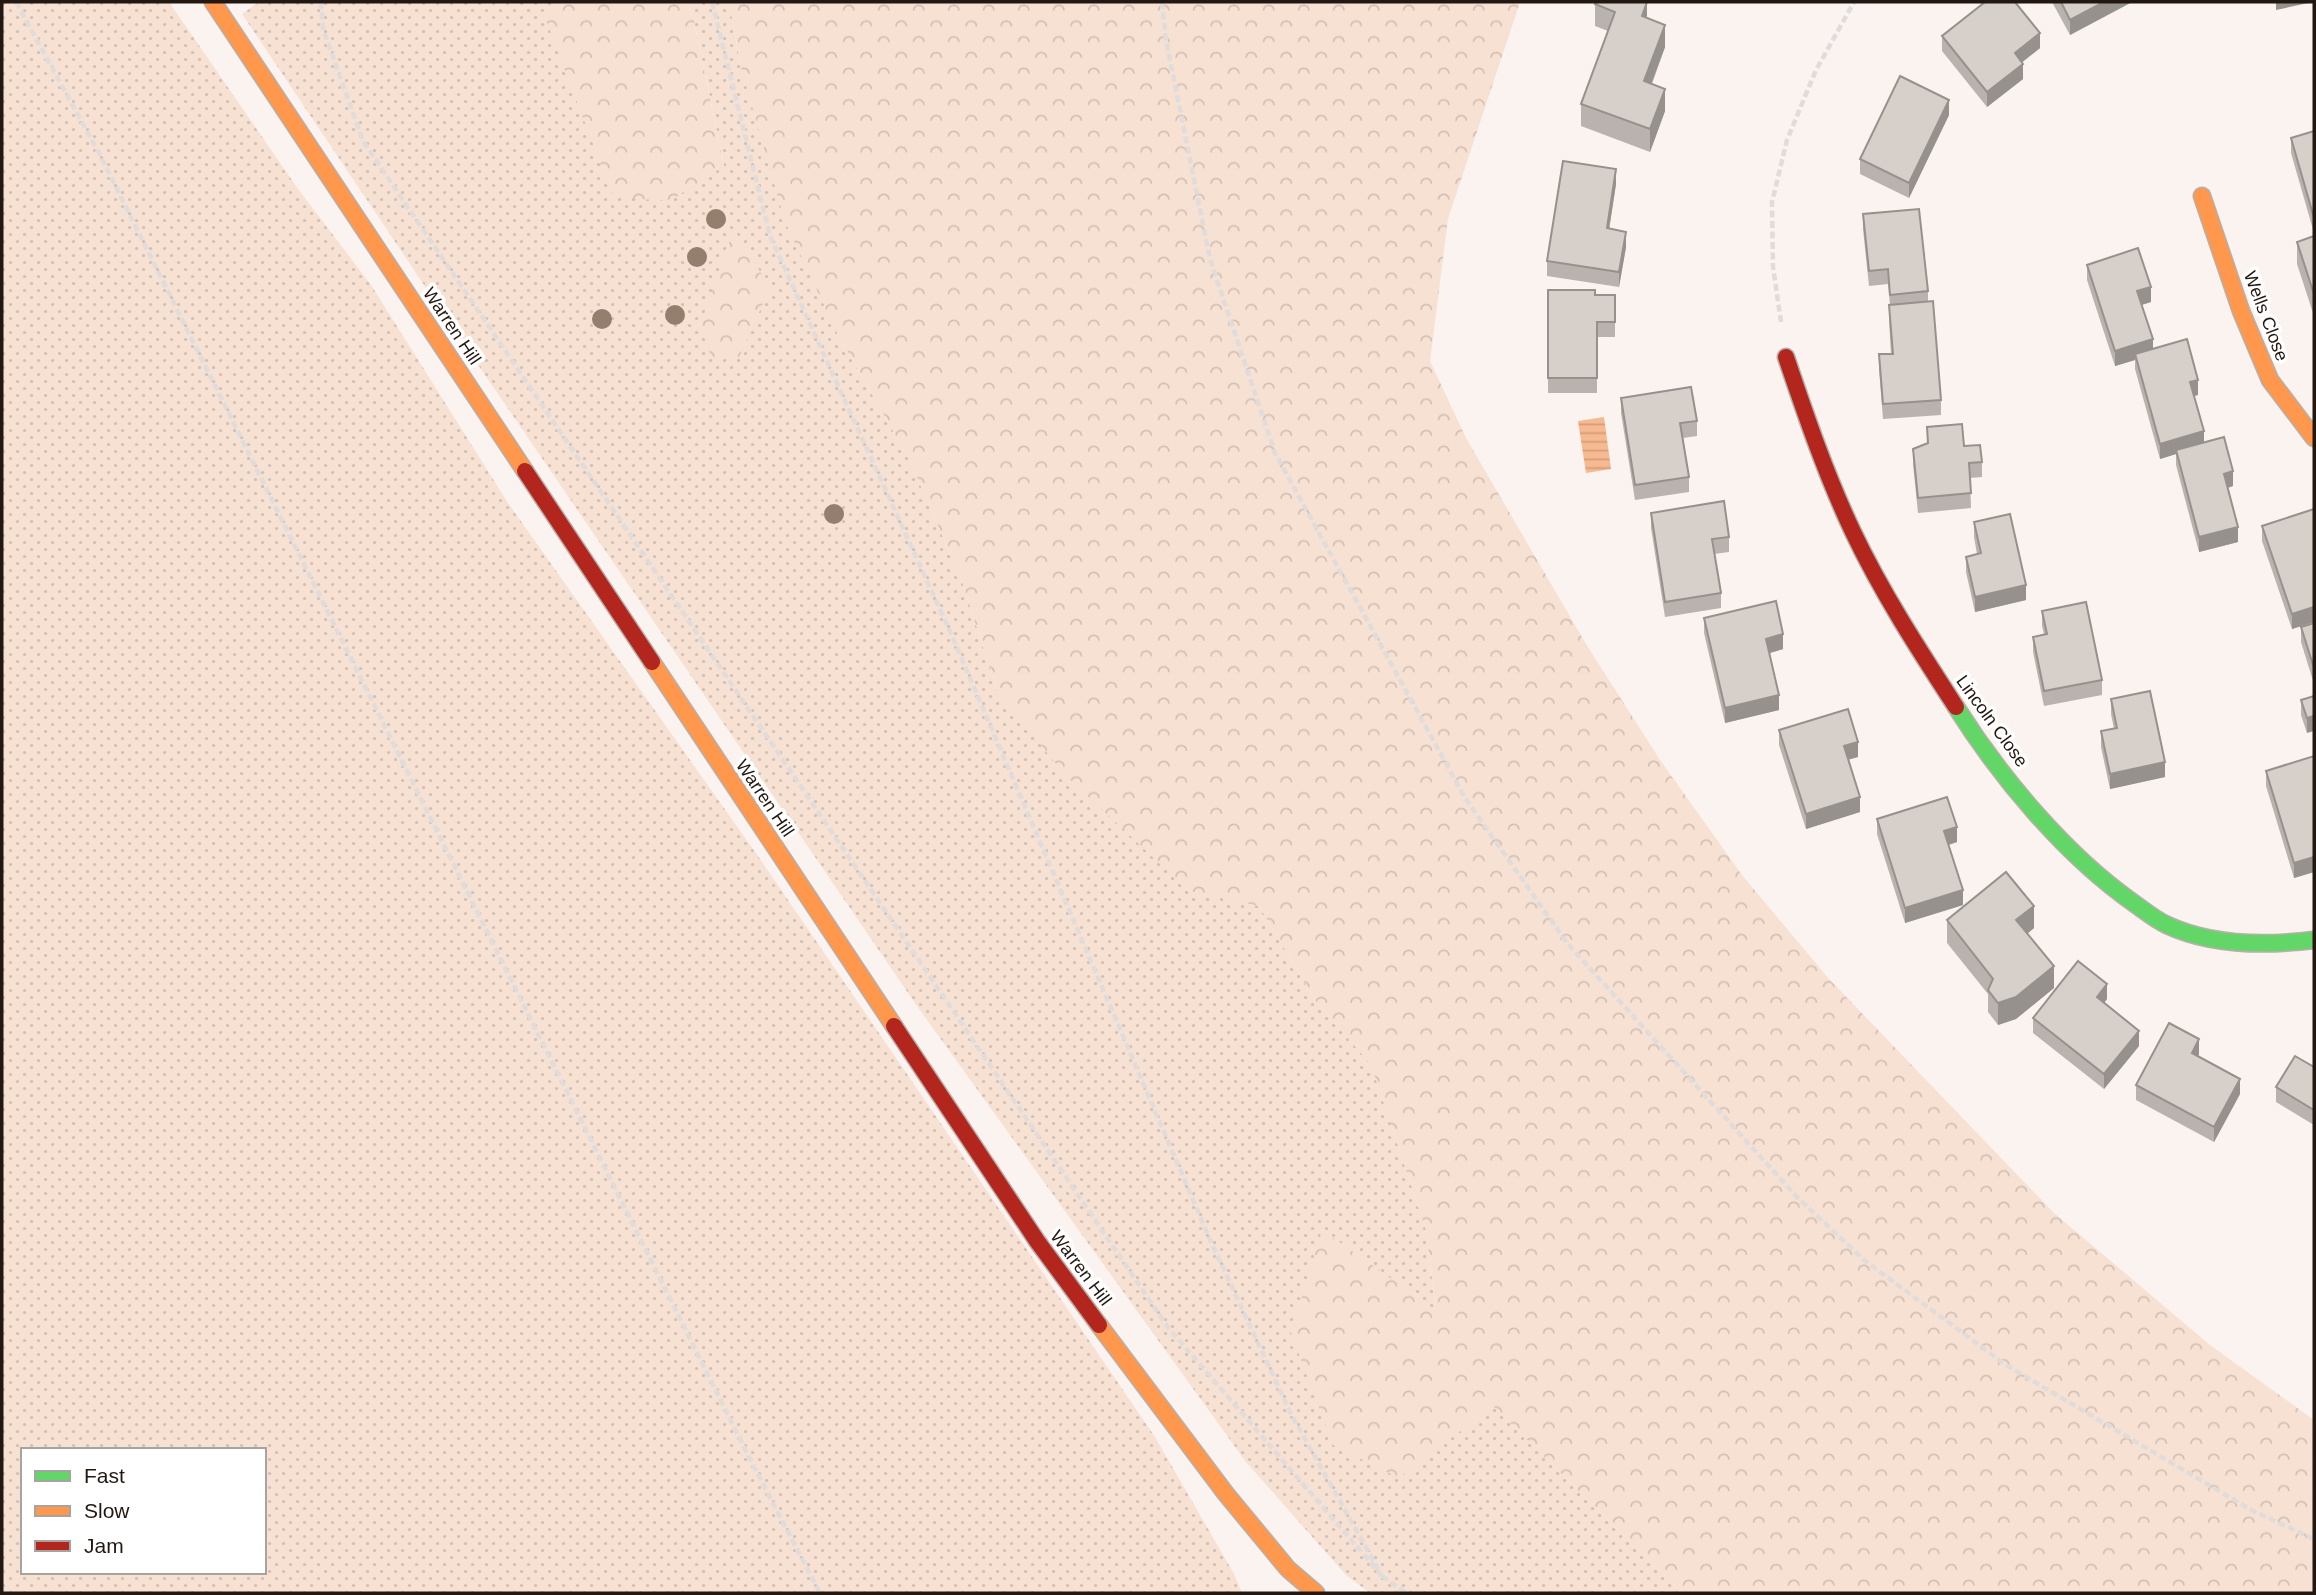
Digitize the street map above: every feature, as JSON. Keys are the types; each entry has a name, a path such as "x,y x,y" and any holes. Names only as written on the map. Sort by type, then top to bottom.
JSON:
{"main road":[{"name":"Warren Hill","path":"213,2 1037,1241 1226,1494 1289,1569 1316,1593"},
{"name":"Wells Close","path":"2202,196 2241,311 2270,380 2314,438"},
{"name":"Lincoln Close","path":"1786,357 1810,429 1853,532 1900,620 1974,735 2053,833 2115,890 2166,925 2221,942 2282,944 2314,940"}],"path":[{"path":"16,2 100,155 747,1452 820,1593"},
{"path":"321,2 323,29 363,141 370,152 1167,1326 1383,1577 1406,1593"},
{"path":"712,2 770,236 951,636 1211,1242 1291,1414 1383,1577"},
{"path":"1162,2 1166,40 1210,259 1275,453 1465,798 1567,943 1797,1197 1864,1260 2006,1365 2253,1511 2314,1539"},
{"path":"1786,357 1773,267 1772,202 1787,140 1816,70 1854,2"}],"green space":[{"path":"2,2 169,2 298,189 371,285 508,503 760,859 1155,1437 1234,1574 1242,1593 2,1593"},
{"path":"259,2 560,2 543,12 724,165 690,2 729,2 741,68 838,335 909,459 962,581 997,691 1189,891 1259,906 1315,1000 1371,1064 1426,1230 1436,1311 1322,1230 1399,1477 1493,1406 1682,1593 1370,1593 1346,1575 1246,1462 917,1006 459,337 242,14"},
{"path":"560,2 690,2 724,166 670,201 613,197 543,12"},
{"path":"729,2 1520,2 1448,219 1430,361 1466,438 1586,644 1660,760 1742,875 1829,979 2054,1213 2210,1345 2314,1420 2314,1593 1682,1593 1493,1406 1399,1478 1333,1445 1291,1333 1322,1230 1436,1310 1426,1230 1371,1065 1315,1000 1259,906 1189,891 1065,775 997,691 962,581 909,459 838,335 785,222 741,68"},
{"path":"734,229 770,288 739,357 711,357 700,325"}],"shaded area":[{"path":"1604,417 1611,469 1586,473 1578,421"}],"building":[{"path":"1647,2 1642,16 1665,25 1644,81 1665,89 1650,129 1581,104 1615,12 1595,4"},
{"path":"1985,2 2015,2 2040,33 2015,53 2023,64 1987,92 1942,36"},
{"path":"2061,2 2104,2 2070,20"},
{"path":"1900,76 1949,100 1909,183 1860,159"},
{"path":"2314,131 2314,218 2291,138"},
{"path":"1563,161 1616,169 1607,228 1626,232 1619,272 1547,261"},
{"path":"1919,209 1928,291 1890,295 1888,269 1869,271 1863,214"},
{"path":"2314,236 2314,294 2297,242"},
{"path":"2138,248 2151,287 2137,291 2153,339 2115,351 2087,265"},
{"path":"1548,290 1595,290 1595,295 1615,295 1615,322 1597,322 1597,378 1548,378"},
{"path":"1933,301 1941,400 1883,404 1879,354 1893,354 1889,305"},
{"path":"2187,339 2198,380 2190,382 2204,431 2160,444 2135,354"},
{"path":"1691,387 1697,421 1680,423 1689,477 1635,485 1621,398"},
{"path":"1962,424 1964,446 1980,445 1982,462 1969,463 1971,493 1918,498 1913,449 1928,443 1927,427"},
{"path":"2224,437 2233,471 2224,474 2238,527 2199,537 2176,450"},
{"path":"1724,501 1729,537 1712,539 1721,593 1665,602 1651,513"},
{"path":"2314,509 2314,607 2292,614 2262,526"},
{"path":"2010,514 2026,585 1975,597 1966,557 1981,553 1974,522"},
{"path":"1776,601 1783,634 1766,639 1779,695 1725,708 1704,618"},
{"path":"2086,602 2102,680 2044,691 2033,637 2047,634 2042,611"},
{"path":"2314,623 2314,668 2301,627"},
{"path":"2150,691 2165,762 2110,774 2101,731 2117,728 2111,699"},
{"path":"2314,696 2314,716 2307,718 2301,700"},
{"path":"1848,709 1858,742 1844,746 1860,797 1806,814 1779,730"},
{"path":"2314,756 2314,857 2294,863 2266,771"},
{"path":"1947,797 1957,827 1944,831 1963,890 1905,908 1877,819"},
{"path":"2006,872 2034,906 2016,920 2054,966 2016,997 1998,1003 1988,990 1993,979 1947,920"},
{"path":"2078,961 2107,984 2097,997 2139,1031 2104,1074 2033,1018"},
{"path":"2169,1023 2199,1039 2192,1053 2240,1079 2214,1127 2136,1085"},
{"path":"2295,1056 2314,1067 2314,1110 2276,1087"}],"traffic: fast":[{"path":"1956,707 1993,761 2036,814 2109,885 2155,918 2184,932 2220,941 2277,943 2314,940"}],"traffic: slow":[{"path":"213,2 525,471"},
{"path":"2202,196 2241,311 2270,380 2314,438"},
{"path":"652,662 894,1026"},
{"path":"1099,1325 1226,1494 1288,1569 1316,1593"}],"traffic: jam":[{"path":"1786,357 1825,467 1864,555 1956,707"},
{"path":"525,471 652,662"},
{"path":"894,1026 1037,1241 1099,1325"}]}
